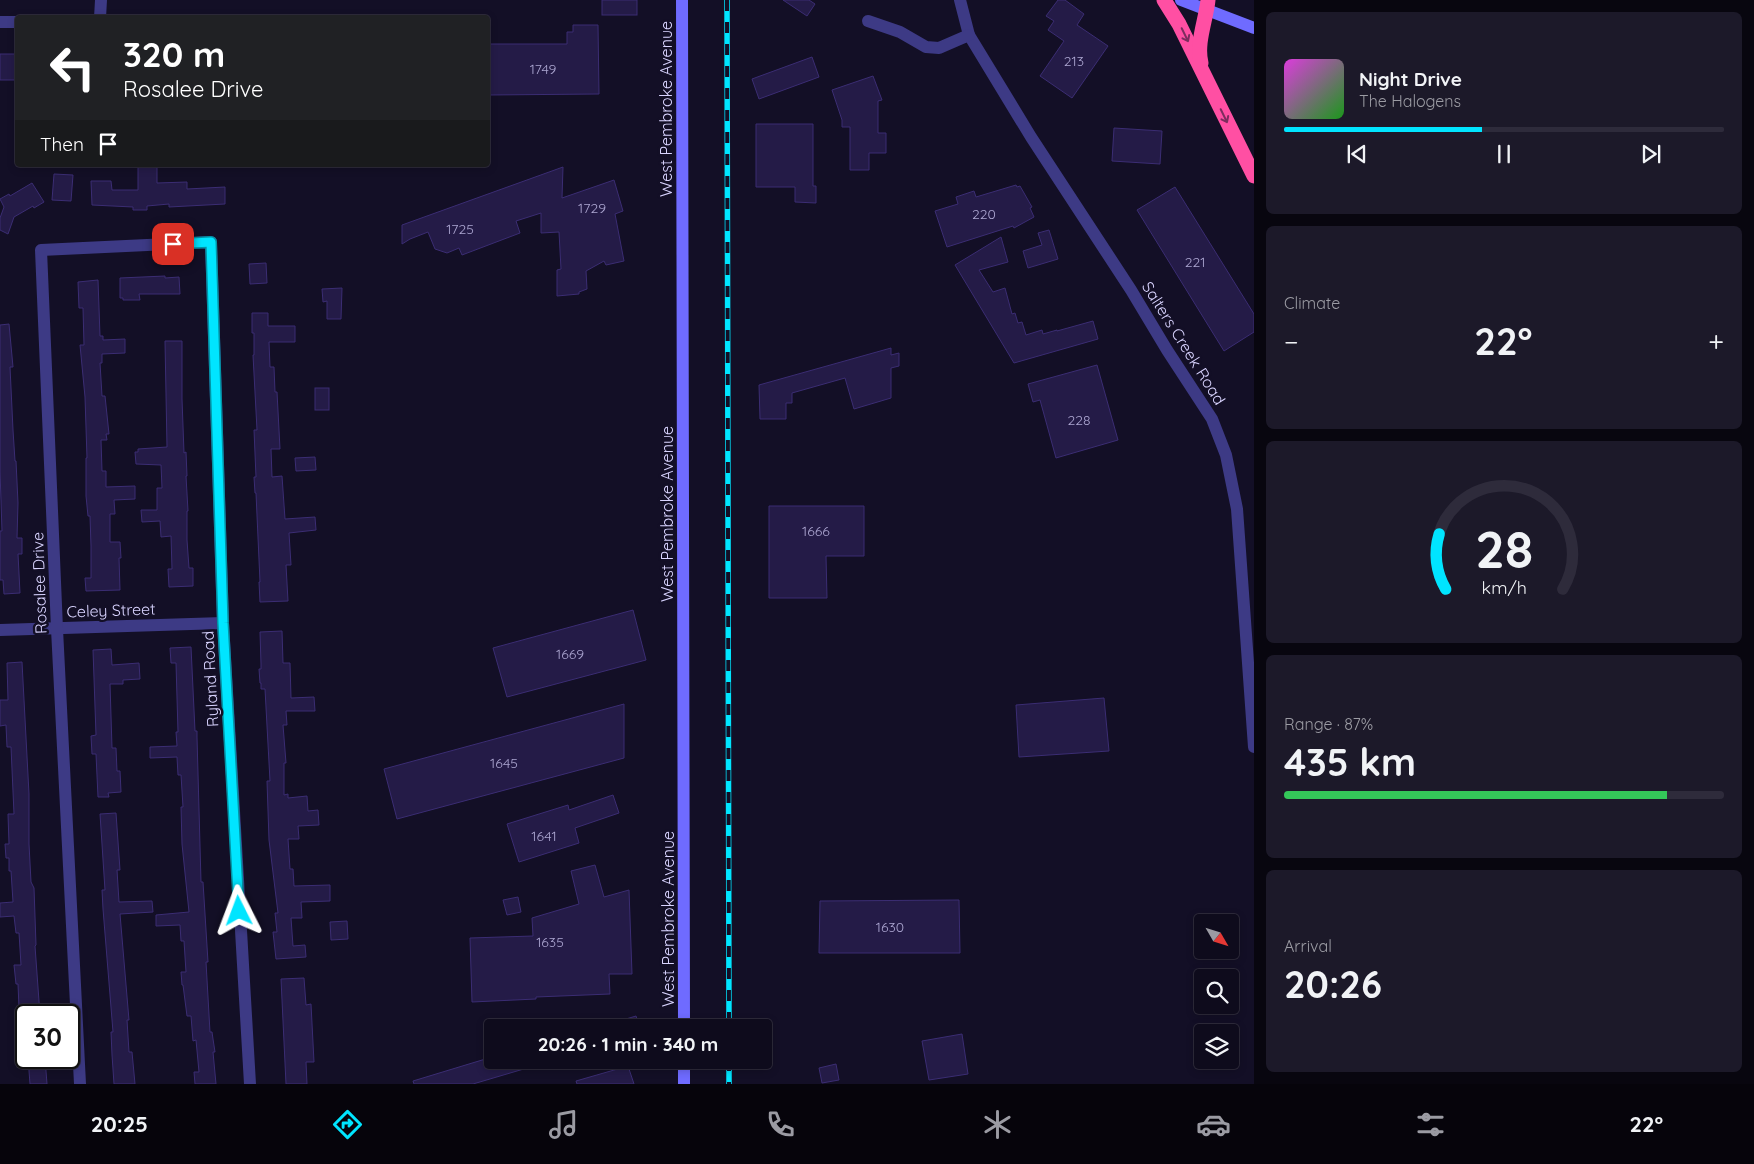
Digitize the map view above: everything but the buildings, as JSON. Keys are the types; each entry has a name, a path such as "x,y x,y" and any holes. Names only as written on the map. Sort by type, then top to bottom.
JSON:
{"highway":[{"path":"1164,0 1179,24 1254,176"},
{"path":"1203,72 1199,57 1208,5"}],"main road":[{"name":"West Pembroke Avenue","path":"682,0 684,1019"},
{"path":"1181,0 1208,5 1254,28"},
{"path":"684,1069 684,1084"}],"street":[{"path":"100,15 101,0"},
{"name":"Salters Creek Road","path":"960,0 969,35 1031,137 1131,290 1212,419 1226,455 1237,509 1254,747"},
{"path":"868,21 900,32 926,47 939,48 969,35"},
{"path":"0,22 15,22"},
{"name":"Ryland Road","path":"211,242 223,623 250,1084"},
{"name":"Rosalee Drive","path":"80,1084 57,629 41,250 211,242"},
{"name":"Celey Street","path":"0,630 223,623"}],"railway":[{"path":"727,0 729,1019"},
{"path":"729,1069 729,1084"}],"route":[{"path":"173,244 211,242 223,623 239,911"}]}
